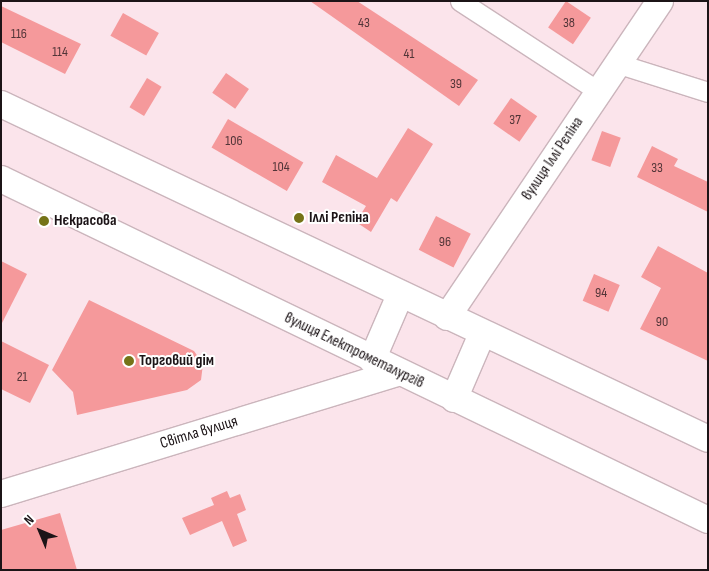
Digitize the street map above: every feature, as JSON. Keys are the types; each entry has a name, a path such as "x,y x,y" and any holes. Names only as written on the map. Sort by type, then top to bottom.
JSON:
{"main road":[{"name":"вулиця Іллі Рєпіна","path":"447,317 616,63 660,1"},
{"path":"1,104 482,334 708,439"},
{"name":"вулиця Електрометалургів","path":"1,179 397,373 708,520"},
{"path":"372,360 400,295"},
{"path":"454,399 482,334"},
{"name":"Світла вулиця","path":"1,494 397,373"}],"street":[{"path":"460,1 598,91"},
{"path":"616,63 708,92"}],"building":[{"path":"310,1 357,1 478,80 459,106"},
{"path":"566,1 591,18 573,44 548,28"},
{"path":"1,6 81,44 65,74 1,42"},
{"path":"123,13 159,33 146,56 110,36"},
{"path":"226,73 249,89 235,109 212,93"},
{"path":"147,78 162,87 144,116 129,107"},
{"path":"511,98 537,116 519,142 493,123"},
{"path":"228,119 303,162 287,191 212,148"},
{"path":"408,128 433,144 397,202 391,198 371,232 356,222 366,206 322,182 336,155 377,178"},
{"path":"602,131 621,138 610,167 591,160"},
{"path":"652,146 678,159 674,166 708,182 708,212 637,177"},
{"path":"436,216 471,234 453,268 419,250"},
{"path":"658,246 708,273 708,361 640,329 661,288 641,277"},
{"path":"1,261 27,274 1,325"},
{"path":"594,274 620,285 608,312 583,301"},
{"name":"Торговий дім","path":"89,300 194,351 203,364 201,380 187,390 77,415 73,392 52,370"},
{"path":"1,341 49,365 30,403 1,389"},
{"path":"227,491 230,498 240,494 246,510 237,514 247,541 233,547 222,521 190,535 182,518 214,505 211,498"},
{"path":"60,513 77,570 1,570 1,530"}],"place":[{"name":"Іллі Рєпіна","path":"299,218"},
{"name":"Нєкрасова","path":"44,221"},
{"name":"Торговий дім","path":"129,361"}]}
